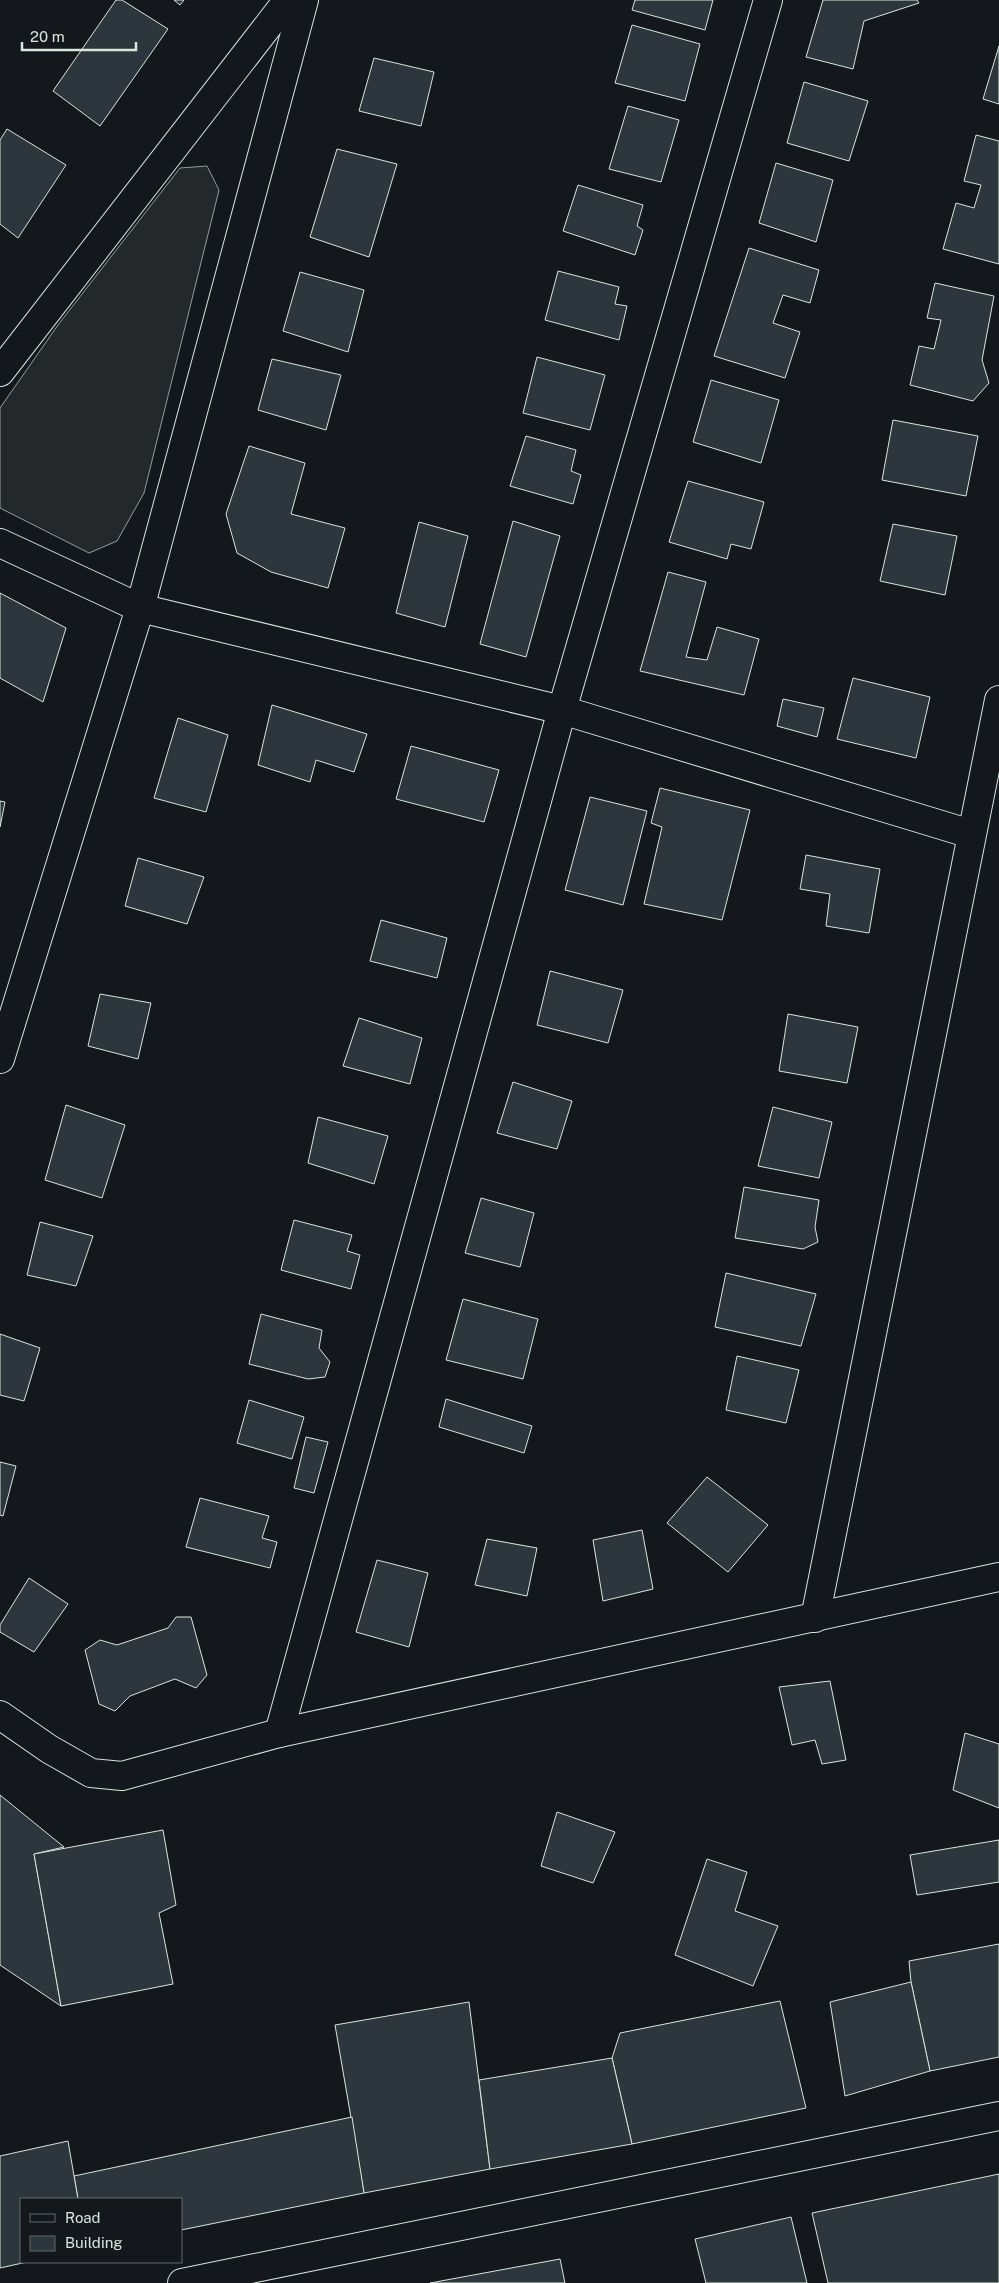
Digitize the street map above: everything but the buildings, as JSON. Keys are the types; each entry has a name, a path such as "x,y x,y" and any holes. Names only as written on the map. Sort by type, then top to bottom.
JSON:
{"street":[{"path":"0,372 288,0"},
{"path":"0,1060 140,608 304,0"},
{"path":"279,1733 562,710 768,0"},
{"path":"0,543 140,608 562,710 971,834"},
{"path":"815,1618 999,700"},
{"path":"0,1716 49,1749 91,1773 122,1776 279,1733 999,1577"},
{"path":"182,2283 999,2116"}],"shaded area":[{"path":"207,166 219,190 144,493 117,541 89,553 0,508 0,408 58,325 180,168"}]}
